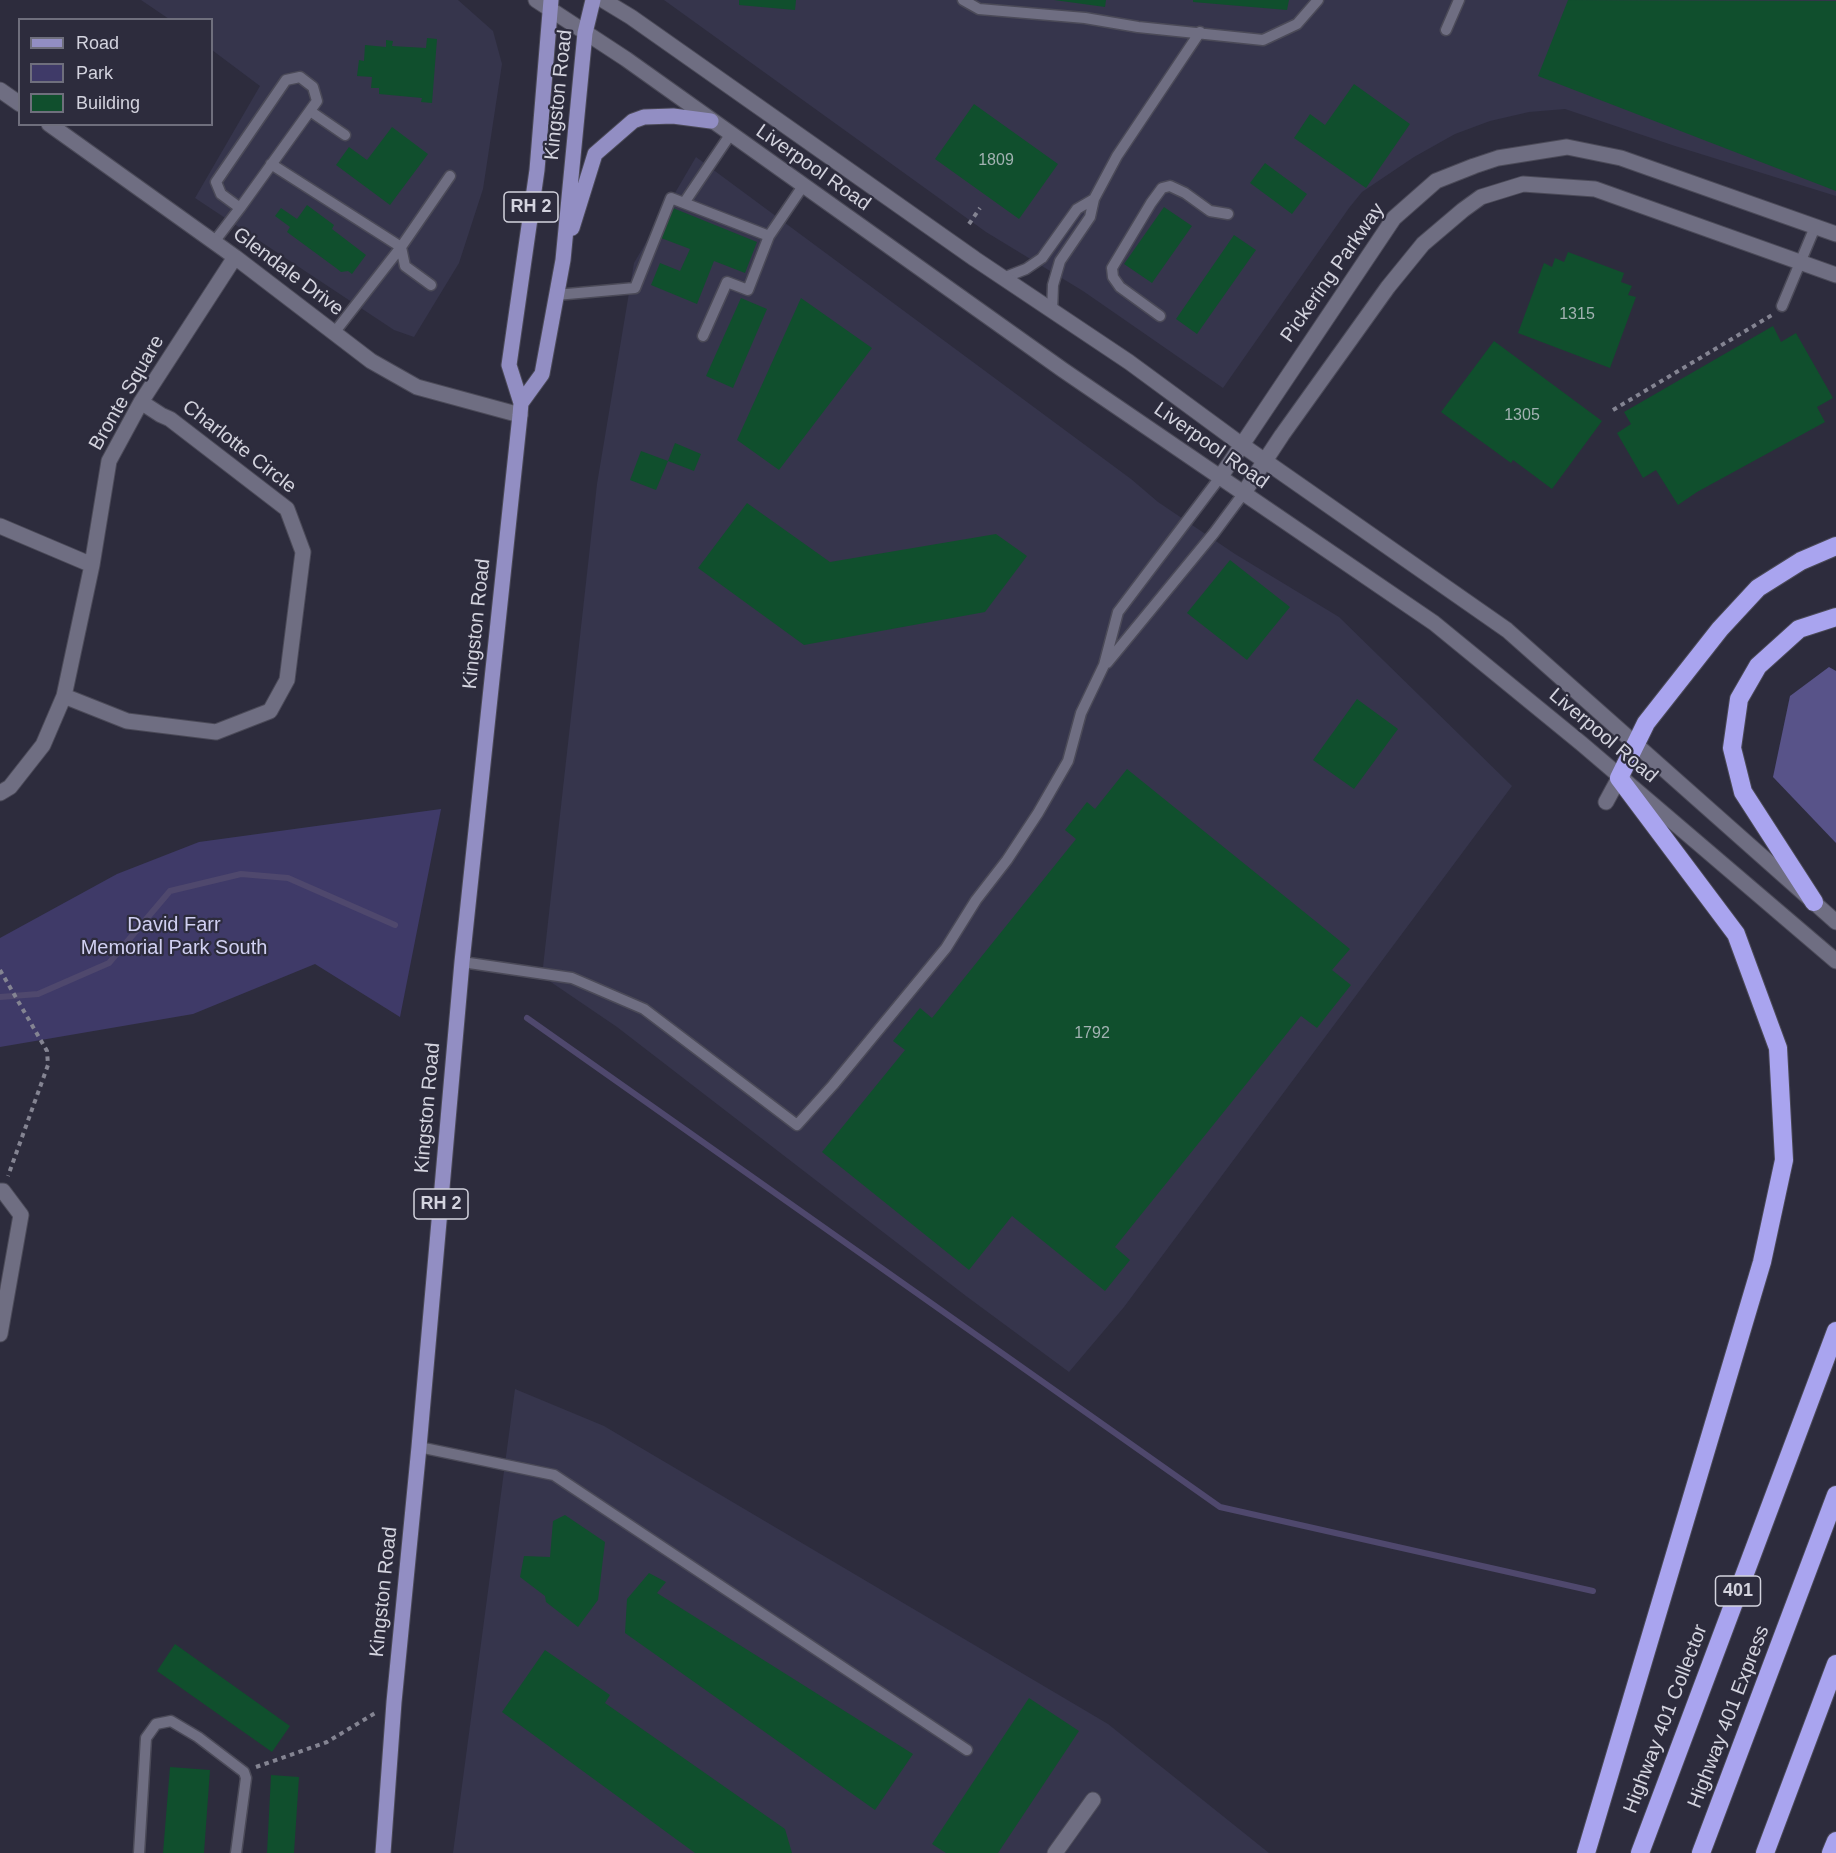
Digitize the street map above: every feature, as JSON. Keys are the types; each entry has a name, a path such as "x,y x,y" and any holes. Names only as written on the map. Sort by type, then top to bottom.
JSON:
{"highway":[{"path":"1586,1853 1762,1262 1784,1161 1778,1048 1736,934 1619,778 1646,723 1720,629 1758,588 1801,561 1836,546"},
{"path":"1814,902 1743,792 1732,748 1738,699 1758,666 1799,628 1836,617"},
{"name":"Highway 401 Collector","path":"1640,1853 1836,1330"},
{"name":"Highway 401 Express","path":"1701,1853 1836,1495"},
{"path":"1765,1853 1836,1664"},
{"path":"1832,1853 1836,1841"}],"main road":[{"name":"Kingston Road","path":"520,409 542,374 563,260 585,33 593,0"},
{"name":"Kingston Road","path":"383,1853 394,1702 462,962 520,409 509,365 537,170 545,3"},
{"path":"563,260 595,154 633,121 644,117 673,116 711,121"}],"street":[{"name":"Liverpool Road","path":"603,0 631,17 1052,312 1129,362 1242,445 1507,630 1836,922"},
{"name":"Liverpool Road","path":"545,3 1063,370 1434,623 1582,744 1836,962"},
{"path":"0,90 18,103"},
{"name":"Glendale Drive","path":"52,126 236,258 371,361 417,387 520,409"},
{"name":"Pickering Parkway","path":"1221,476 1394,219 1436,181 1474,165 1498,158 1567,147 1620,158 1836,234"},
{"path":"1243,494 1388,286 1423,243 1481,197 1523,184 1595,189 1836,275"},
{"name":"Bronte Square","path":"0,792 10,787 43,745 64,696 92,565 109,461 141,402 236,258"},
{"name":"Charlotte Circle","path":"64,696 128,721 216,732 270,711 287,680 303,552 287,509 170,419 141,402"},
{"path":"0,526 92,565"},
{"path":"1606,802 1619,778"},
{"path":"0,1334 21,1215 2,1191"},
{"path":"1055,1853 1093,1800"}],"lane":[{"path":"963,0 979,9 1085,18 1138,27 1263,40 1297,24 1318,0"},
{"path":"1446,30 1459,0"},
{"path":"1052,312 1053,285 1060,261 1090,217 1094,199 1117,156 1200,32"},
{"path":"214,242 240,208 317,101 312,87 300,77 286,80 216,182 221,194 240,208"},
{"path":"310,111 345,135"},
{"path":"684,203 730,135"},
{"path":"272,164 401,247 405,266 431,285"},
{"path":"334,333 401,247 450,176"},
{"path":"703,336 727,282 748,290 769,236 803,186"},
{"path":"1160,316 1120,287 1113,277 1112,268 1151,203 1162,188 1170,186 1185,193 1210,211 1228,214"},
{"path":"556,295 635,288 671,198 769,236"},
{"path":"1003,278 1026,270 1042,258 1077,209 1094,199"},
{"path":"1779,310 1815,227"},
{"path":"462,962 572,978 644,1009 797,1125 946,948 976,900 1007,860 1038,813 1068,761 1081,713 1104,665 1118,612 1221,476"},
{"path":"1104,665 1200,550 1243,494"},
{"path":"419,1447 554,1474 967,1750"},
{"path":"139,1853 146,1738 156,1724 171,1721 198,1737 244,1772 246,1778 236,1853"}],"path":[{"path":"969,224 980,208"},
{"path":"1613,410 1779,310"},
{"path":"0,970 47,1051 48,1065 2,1191"},
{"path":"244,1772 327,1742 394,1702"}],"shaded area":[{"path":"141,0 458,0 493,31 502,64 483,189 459,263 414,337 394,330 195,198 260,86 213,51 213,18 168,18"},
{"path":"664,0 1836,0 1836,196 1565,109 1529,112 1490,121 1455,134 1414,157 1362,192 1223,388 1083,291 986,232"},
{"path":"696,157 1131,479 1158,502 1235,554 1339,617 1512,786 1124,1307 1069,1372 966,1296 617,1027 542,976 597,484 634,263"},
{"path":"1829,667 1836,671 1836,843 1773,777 1790,696"},
{"path":"515,1389 604,1426 1108,1724 1269,1853 453,1853"}],"green space":[{"name":"David Farr Memorial Park South","path":"441,809 400,1017 315,964 193,1014 0,1047 0,938 117,874 199,842"}],"building":[{"path":"739,0 796,0 795,10 739,5"},
{"path":"1054,0 1106,0 1105,7"},
{"path":"1193,0 1289,0 1287,10 1193,2"},
{"path":"1568,0 1836,1 1836,191 1538,76"},
{"path":"427,38 437,39 432,103 421,102 422,98 379,94 379,88 371,88 372,77 357,76 359,60 364,61 365,45 386,47 386,40 393,41 392,46 426,48"},
{"path":"1354,84 1410,124 1366,188 1294,138 1310,114 1325,125"},
{"path":"974,104 1058,164 1019,219 935,159"},
{"path":"392,127 428,154 390,205 336,165 349,147 367,160"},
{"path":"1265,163 1307,194 1292,214 1250,183"},
{"path":"307,205 334,225 332,229 366,255 352,274 348,271 341,272 287,232 290,227 275,216 281,208 297,219"},
{"path":"1164,207 1192,226 1152,283 1124,264"},
{"path":"673,208 757,242 745,273 714,261 697,304 651,285 660,263 680,271 690,249 661,238"},
{"path":"1234,235 1256,250 1197,334 1176,319"},
{"path":"1568,252 1624,273 1621,282 1632,286 1628,295 1636,297 1610,368 1518,333 1544,263 1552,267 1555,258 1564,262"},
{"path":"741,298 767,309 733,388 706,376"},
{"path":"801,298 872,348 779,470 737,440"},
{"path":"1773,326 1781,342 1796,333 1833,398 1817,407 1825,422 1697,492 1678,505 1656,470 1643,478 1617,433 1631,424 1624,412"},
{"path":"1494,341 1602,421 1552,489 1513,460 1511,463 1441,412"},
{"path":"675,443 701,454 694,471 668,461"},
{"path":"641,451 668,461 656,490 630,480"},
{"path":"747,503 830,562 996,534 1027,556 985,612 804,645 698,568"},
{"path":"1230,560 1290,607 1247,660 1187,613"},
{"path":"1357,699 1398,729 1354,789 1313,760"},
{"path":"1127,769 1350,949 1332,970 1351,985 1317,1028 1301,1016 1115,1247 1130,1260 1105,1291 1012,1216 969,1270 822,1152 905,1050 893,1041 920,1008 932,1018 1076,839 1065,830 1087,802 1095,809"},
{"path":"565,1515 605,1542 598,1600 578,1627 546,1602 545,1596 520,1577 524,1556 550,1557 553,1521"},
{"path":"649,1573 666,1582 657,1593 913,1754 875,1810 625,1633 627,1599"},
{"path":"175,1644 290,1726 272,1752 157,1671"},
{"path":"545,1650 610,1695 605,1703 785,1829 792,1853 695,1853 502,1712"},
{"path":"1029,1698 1079,1731 998,1853 946,1853 932,1844"},
{"path":"170,1767 210,1770 204,1853 163,1853"},
{"path":"271,1775 299,1777 294,1853 267,1853"}],"waterway":[{"path":"0,997 38,994 109,963 170,891 241,874 288,878 395,925"},
{"path":"527,1018 1220,1507 1593,1591"}]}
